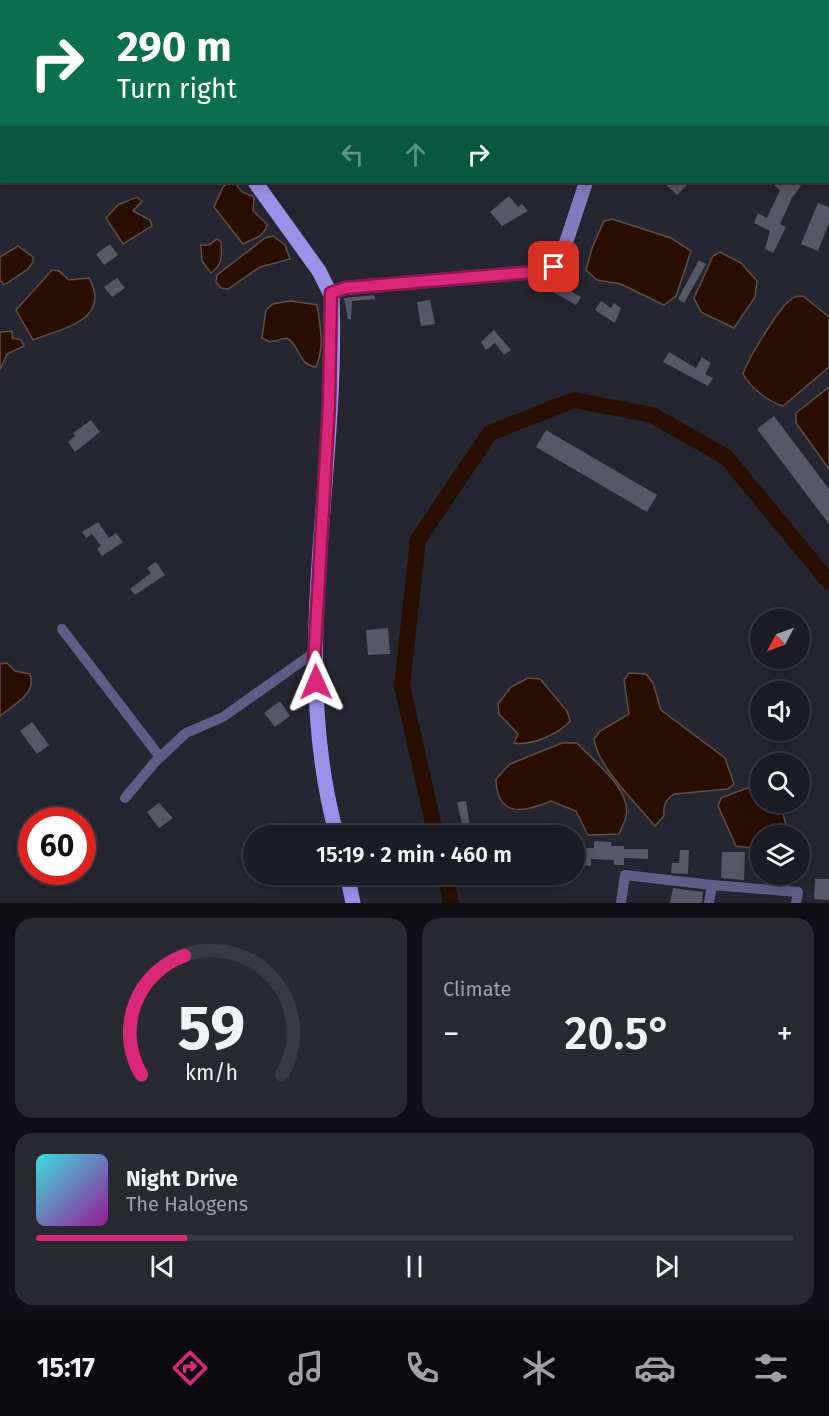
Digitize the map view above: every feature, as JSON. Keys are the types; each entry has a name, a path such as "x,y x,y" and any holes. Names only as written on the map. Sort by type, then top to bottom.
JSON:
{"main road":[{"path":"256,183 319,271 331,293 329,404 315,652 320,737 334,825"},
{"path":"331,293 345,288 545,271 560,261 586,183"},
{"path":"349,885 353,903"}],"street":[{"path":"62,629 160,757"},
{"path":"125,798 160,757 186,733 223,717 315,652"},
{"path":"621,903 625,875 797,898"},
{"path":"709,903 712,885"}],"shaded area":[{"path":"228,183 235,183 242,192 254,197 253,211 267,224 260,236 243,244 214,207 223,187"},
{"path":"137,197 142,201 133,211 150,220 152,226 123,244 106,218 118,205"},
{"path":"612,219 671,238 691,251 676,296 664,305 621,284 597,280 586,270 592,248 604,221"},
{"path":"273,236 285,245 290,259 260,267 228,289 221,288 216,282 217,275 265,238"},
{"path":"217,239 221,242 221,259 211,273 202,261 201,245 209,245"},
{"path":"18,246 33,257 33,262 28,269 4,285 0,280 0,257"},
{"path":"720,252 741,263 757,281 755,297 734,328 701,312 694,298 713,256"},
{"path":"52,270 59,271 69,280 89,278 94,292 94,304 81,320 33,340 16,310"},
{"path":"796,296 803,296 829,317 829,367 783,406 760,393 743,374 780,311"},
{"path":"291,301 317,305 321,344 316,367 306,363 287,338 270,342 262,338 266,310 273,304"},
{"path":"12,331 12,338 21,340 24,346 7,354 0,370 0,332"},
{"path":"829,387 829,469 796,423 796,413"},
{"path":"7,663 15,671 30,674 31,681 27,693 0,716 0,664"},
{"path":"629,673 646,674 653,683 661,710 725,758 734,784 728,789 674,794 664,806 664,816 655,826 610,773 602,761 594,739 600,731 629,714 624,680"},
{"path":"528,678 540,679 567,711 570,721 544,738 528,743 514,743 518,734 499,714 498,704 511,687"},
{"path":"562,743 577,743 610,776 623,796 626,806 625,818 619,834 588,835 576,811 551,801 532,808 514,809 507,806 501,801 496,779 510,764"},
{"path":"750,787 750,813 783,813 786,825 750,825 750,848 736,846 718,806 721,798"}],"building":[{"path":"664,183 689,183 677,195"},
{"path":"771,183 797,183 801,186 792,198 780,224 786,227 773,253 765,249 770,231 754,223 758,213 767,218 780,190"},
{"path":"509,196 518,207 522,204 528,211 502,226 490,212"},
{"path":"818,203 829,207 829,223 818,251 801,244"},
{"path":"110,244 118,255 104,265 96,254"},
{"path":"699,260 706,264 684,303 678,299"},
{"path":"117,278 125,288 112,297 104,287"},
{"path":"559,284 581,297 576,305 553,292"},
{"path":"374,295 375,299 352,301 351,319 348,319 344,298"},
{"path":"430,300 435,324 421,326 417,302"},
{"path":"601,301 611,308 614,303 621,308 615,323 595,310"},
{"path":"494,330 511,350 504,355 495,343 486,350 481,342"},
{"path":"669,352 696,368 702,357 711,363 705,374 713,378 708,386 663,362"},
{"path":"774,416 829,489 829,524 757,429"},
{"path":"91,420 100,432 75,452 68,442 75,436 73,433"},
{"path":"546,430 657,495 647,512 536,447"},
{"path":"98,522 109,538 116,533 123,542 102,556 97,549 101,546 92,534 86,538 82,532"},
{"path":"156,562 165,575 135,595 130,589 151,573 147,568"},
{"path":"388,628 390,654 368,655 366,630"},
{"path":"280,701 290,716 275,727 264,713"},
{"path":"32,722 49,745 37,754 20,731"},
{"path":"466,801 470,825 462,825 457,802"},
{"path":"159,803 173,818 159,828 147,812"},
{"path":"594,841 611,842 611,846 624,846 624,849 648,849 648,859 624,858 624,865 614,865 614,860 591,859 591,866 585,865 585,848 594,848"},
{"path":"680,850 689,850 688,874 671,873 672,863 679,863"},
{"path":"722,852 745,852 744,880 721,878"},
{"path":"815,879 829,879 829,900 814,899"},
{"path":"673,888 703,892 702,903 670,903"}],"waterway":[{"path":"434,825 402,686 418,540 490,433 574,400 652,415 726,457 829,582"},
{"path":"447,885 451,903"}],"route":[{"path":"316,682 314,664 329,404 333,309 331,293 345,288 545,271 554,267"}]}
